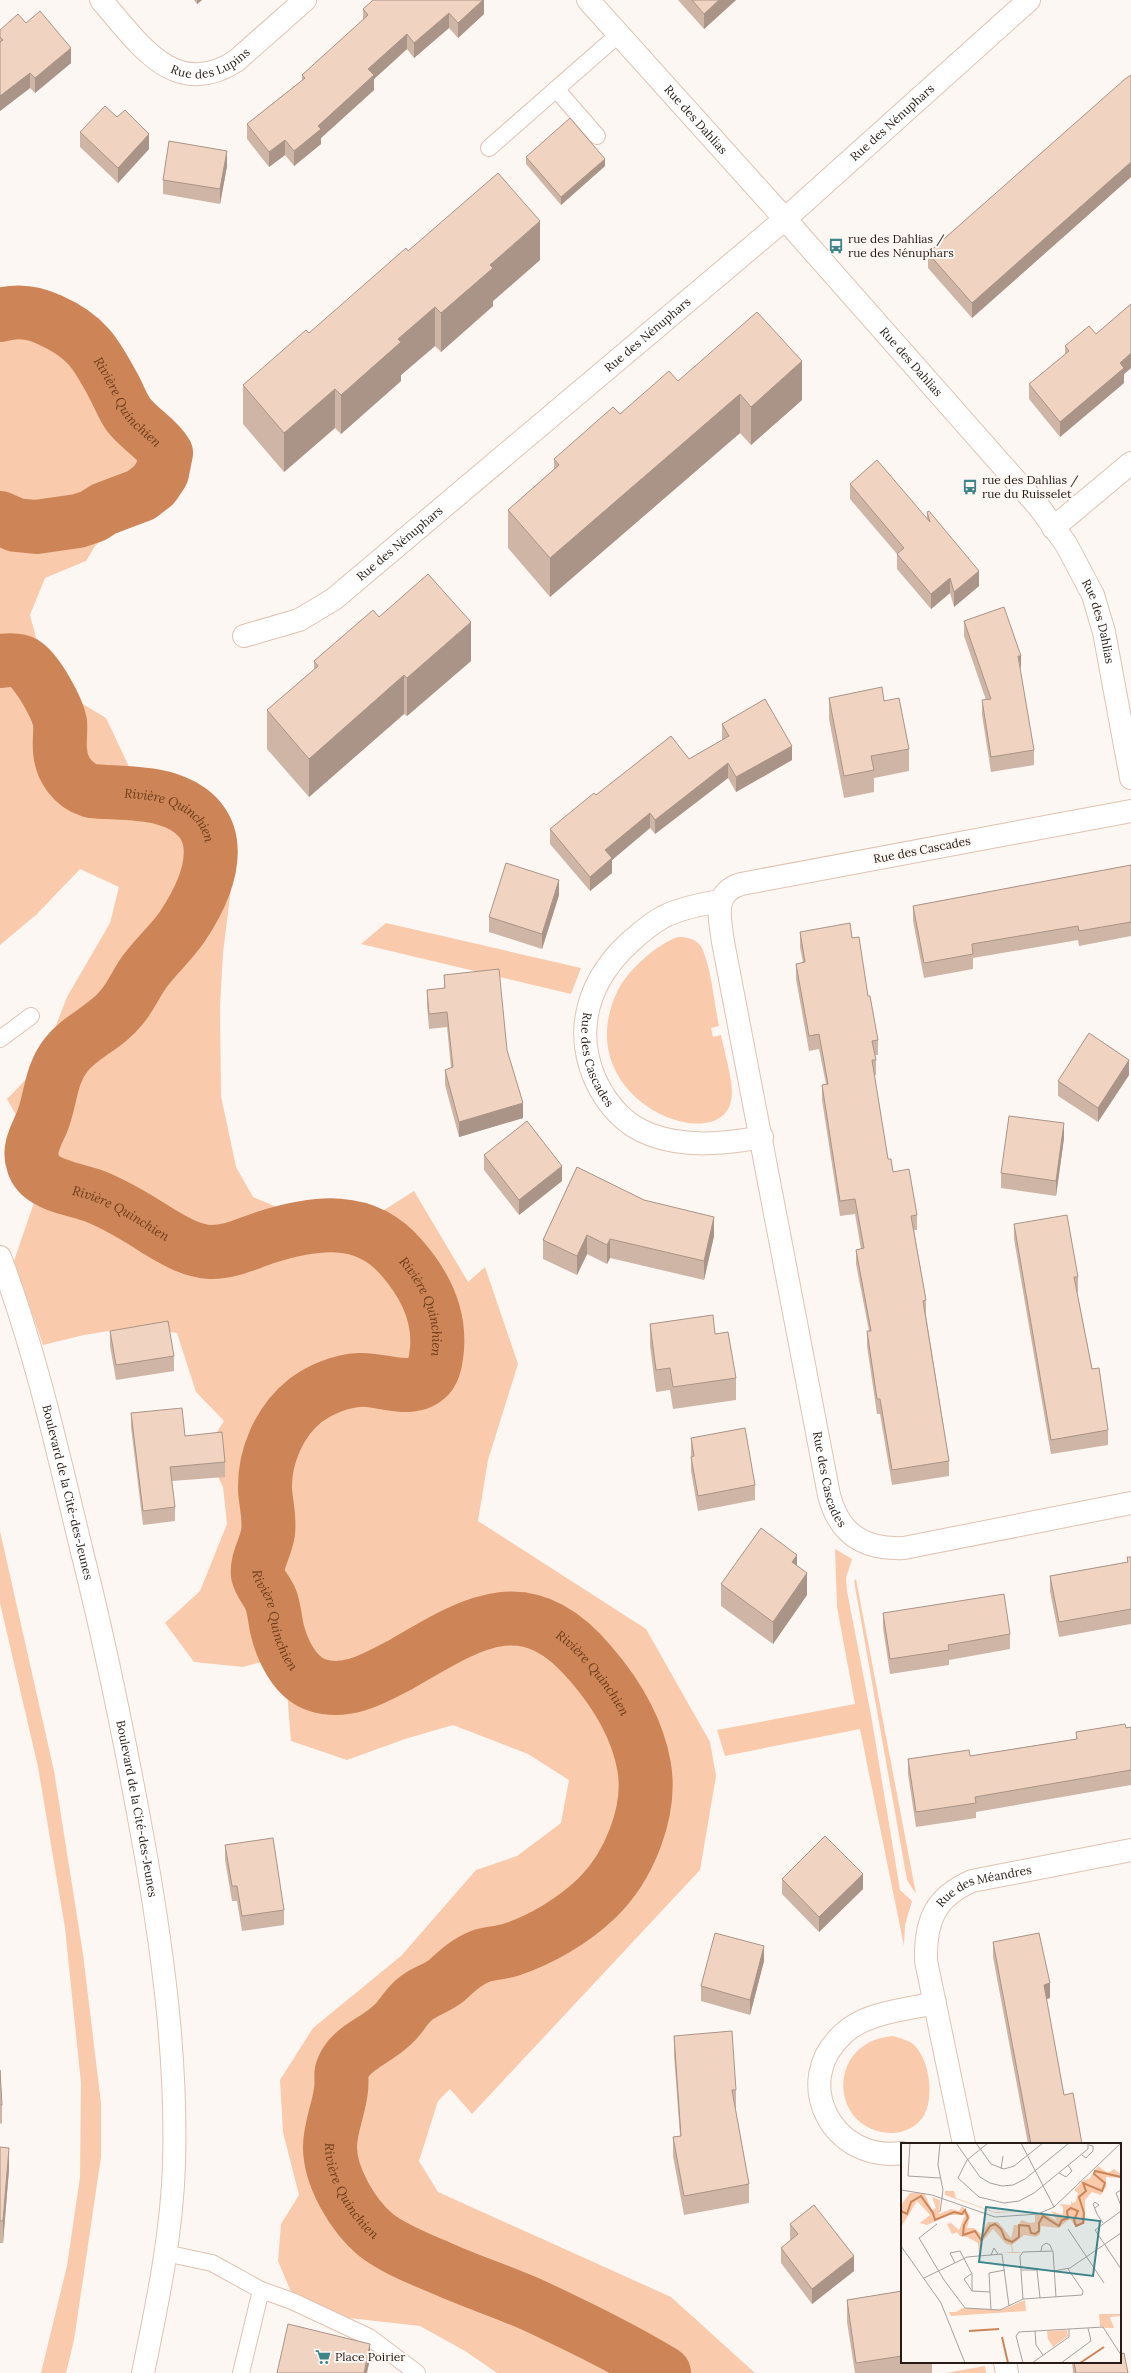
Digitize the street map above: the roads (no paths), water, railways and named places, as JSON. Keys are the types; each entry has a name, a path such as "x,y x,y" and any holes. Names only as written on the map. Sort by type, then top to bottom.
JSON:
{"street":[{"name":"Rue des Lupins","path":"101,0 155,59 180,73 193,74 223,69 236,61 305,0"},
{"name":"Rue des Dahlias","path":"588,0 786,219 1039,507 1075,560 1093,595 1107,645 1131,778"},
{"name":"Rue des Nénuphars","path":"244,636 299,620 334,600 786,219 1030,0"},
{"path":"1053,528 1131,463"},
{"name":"Rue des Cascades","path":"1131,811 741,884 730,888 721,901 720,911 724,942 829,1495 836,1515 846,1530 862,1541 875,1546 904,1548 1131,1503"},
{"name":"Rue des Cascades","path":"721,901 687,907 664,917 642,932 608,964 597,981 589,1000 584,1035 587,1055 602,1094 615,1111 629,1123 648,1133 670,1140 716,1143 762,1137"},
{"name":"Boulevard de la Cité-des-Jeunes","path":"0,1257 4,1281 32,1348 102,1633 138,1808 156,1910 171,2035 174,2165 165,2253 142,2373"},
{"name":"Rue des Méandres","path":"964,2143 926,1961 927,1932 936,1909 952,1891 982,1878 1131,1850"},
{"path":"901,2153 871,2153 847,2141 836,2130 824,2108 820,2093 821,2068 833,2044 856,2024 877,2016 935,2003"},
{"path":"1005,2363 1007,2373"}],"lane":[{"path":"489,148 619,34"},
{"path":"556,89 597,136"},
{"path":"0,1039 31,1016"},
{"path":"165,2253 212,2263 261,2290 292,2301 369,2337 416,2373"},
{"path":"241,2373 261,2290"}],"waterway":[{"name":"Rivière Quinchien","path":"0,315 19,312 38,315 73,332 95,355 128,414 162,447 166,453 162,473 154,485 141,495 104,509 93,516 78,521 36,527 16,525 0,518"},
{"name":"Rivière Quinchien","path":"0,661 15,660 24,663 35,673 46,690 60,722 60,747 63,764 69,775 79,785 91,791 154,796 185,807 200,820 208,835 211,853 208,871 202,890 182,927 145,971 128,999 115,1015 72,1048 61,1063 54,1079 45,1114 32,1148 31,1153 33,1165 36,1170 45,1179 66,1188 94,1196 111,1203 177,1242 197,1250 219,1252 240,1247 267,1237 304,1228 321,1226 356,1228 372,1234 387,1243 401,1257 417,1277 429,1299 433,1311 437,1336 436,1360 431,1373 422,1382 405,1385 359,1380 331,1386 312,1396 296,1409 288,1418 275,1440 270,1453 265,1478 268,1533 258,1564 258,1575 260,1582 271,1600 279,1637 286,1654 296,1670 309,1681 328,1688 339,1688 360,1684 371,1680 451,1636 475,1626 498,1620 521,1619 544,1625 567,1640 600,1675 617,1699 631,1724 641,1752 646,1783 645,1801 636,1837 619,1871 597,1898 567,1922 545,1935 522,1946 503,1952 481,1956 466,1964 446,1981 414,2000 394,2024 350,2056 341,2073 340,2097 330,2140 331,2159 338,2183 351,2207 367,2227 391,2245 453,2273 535,2306 617,2346 664,2373"}],"place":[{"name":"rue des Dahlias / rue des Nénuphars","path":"836,246"},
{"name":"rue des Dahlias / rue du Ruisselet","path":"970,487"},
{"name":"Place Poirier","path":"323,2357"}]}
